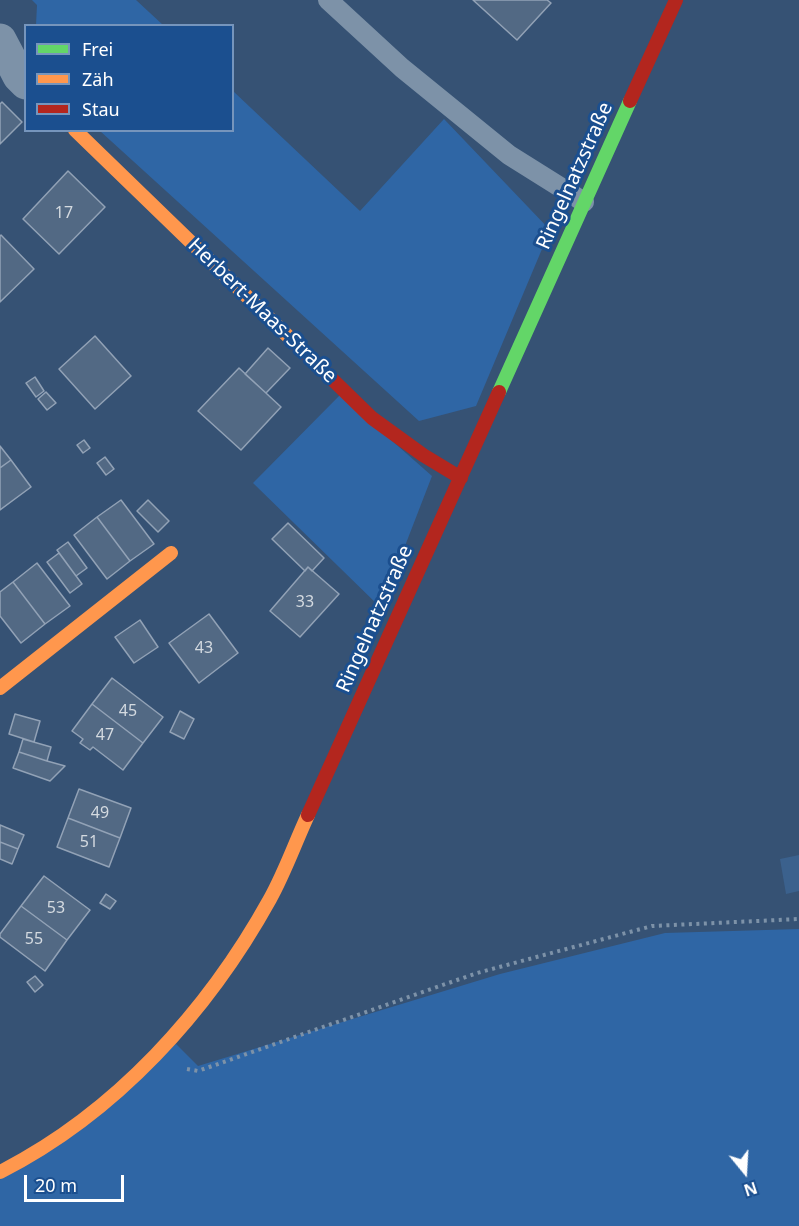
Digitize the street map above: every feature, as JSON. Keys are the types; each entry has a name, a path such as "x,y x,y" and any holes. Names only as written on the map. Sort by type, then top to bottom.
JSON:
{"main road":[{"name":"Ringelnatzstraße","path":"0,1172 36,1151 84,1118 149,1064 212,992 271,897 676,0"},
{"name":"Herbert-Maas-Straße","path":"77,132 372,418 423,455 461,478"},
{"path":"0,688 171,553"}],"street":[{"path":"0,40 19,76 24,80"}],"lane":[{"path":"328,0 402,68 509,155 584,202"}],"path":[{"path":"149,1064 198,1071 477,973 652,926 799,919"}],"shaded area":[{"path":"32,0 136,0 162,24 36,24 37,5"},
{"path":"234,92 360,211 444,119 550,230 476,406 419,421 101,132 234,132"},
{"path":"340,395 432,476 381,608 253,483"},
{"path":"799,855 799,891 786,894 780,859"},
{"path":"799,929 799,1226 0,1226 0,1174 176,1044 198,1066 500,974 665,933"}],"building":[{"path":"473,0 547,0 551,3 517,40"},
{"path":"2,102 22,122 0,144 0,104"},
{"path":"68,171 105,207 59,254 23,219"},
{"path":"0,236 34,269 0,302"},
{"path":"95,336 131,376 95,409 59,369"},
{"path":"268,348 290,368 266,393 245,374"},
{"path":"239,368 281,407 241,450 198,411"},
{"path":"35,377 44,391 36,397 26,383"},
{"path":"46,392 56,403 47,410 38,399"},
{"path":"84,440 90,448 83,453 77,445"},
{"path":"0,446 11,460 0,468"},
{"path":"105,457 114,469 106,475 97,463"},
{"path":"11,460 31,487 0,510 0,468"},
{"path":"121,500 154,544 130,561 97,517"},
{"path":"148,500 169,521 158,532 137,511"},
{"path":"97,517 130,561 107,579 74,535"},
{"path":"288,523 324,558 312,571 308,567 305,571 272,539"},
{"path":"68,542 87,568 76,576 57,550"},
{"path":"59,553 82,584 70,593 47,562"},
{"path":"37,563 70,606 45,624 13,582"},
{"path":"308,567 339,594 300,637 270,611"},
{"path":"13,582 45,624 21,643 0,616 0,592"},
{"path":"209,614 238,653 199,683 169,643"},
{"path":"140,620 158,647 134,663 115,637"},
{"path":"112,678 163,717 143,743 92,704"},
{"path":"92,704 143,743 123,770 93,747 90,750 80,743 83,739 72,731"},
{"path":"180,711 194,719 184,739 170,732"},
{"path":"15,714 40,721 34,742 9,734"},
{"path":"23,739 51,747 47,761 19,752"},
{"path":"19,752 65,766 50,781 13,768"},
{"path":"79,789 131,808 120,838 68,818"},
{"path":"68,818 120,838 109,867 57,847"},
{"path":"0,825 24,835 18,849 0,842"},
{"path":"0,842 18,849 12,864 0,859"},
{"path":"44,876 90,910 67,940 21,906"},
{"path":"106,894 116,901 110,909 100,903"},
{"path":"21,906 67,940 45,971 0,937"},
{"path":"35,976 43,985 35,992 27,982"}],"traffic: fast":[{"path":"499,392 630,101"}],"traffic: slow":[{"path":"77,132 296,344"},
{"path":"0,688 171,553"},
{"path":"0,1172 42,1148 82,1120 120,1089 188,1019 218,981 270,899 308,815"}],"traffic: jam":[{"path":"630,101 676,0"},
{"path":"296,344 372,418 423,455 461,478"},
{"path":"308,815 499,392"}]}
